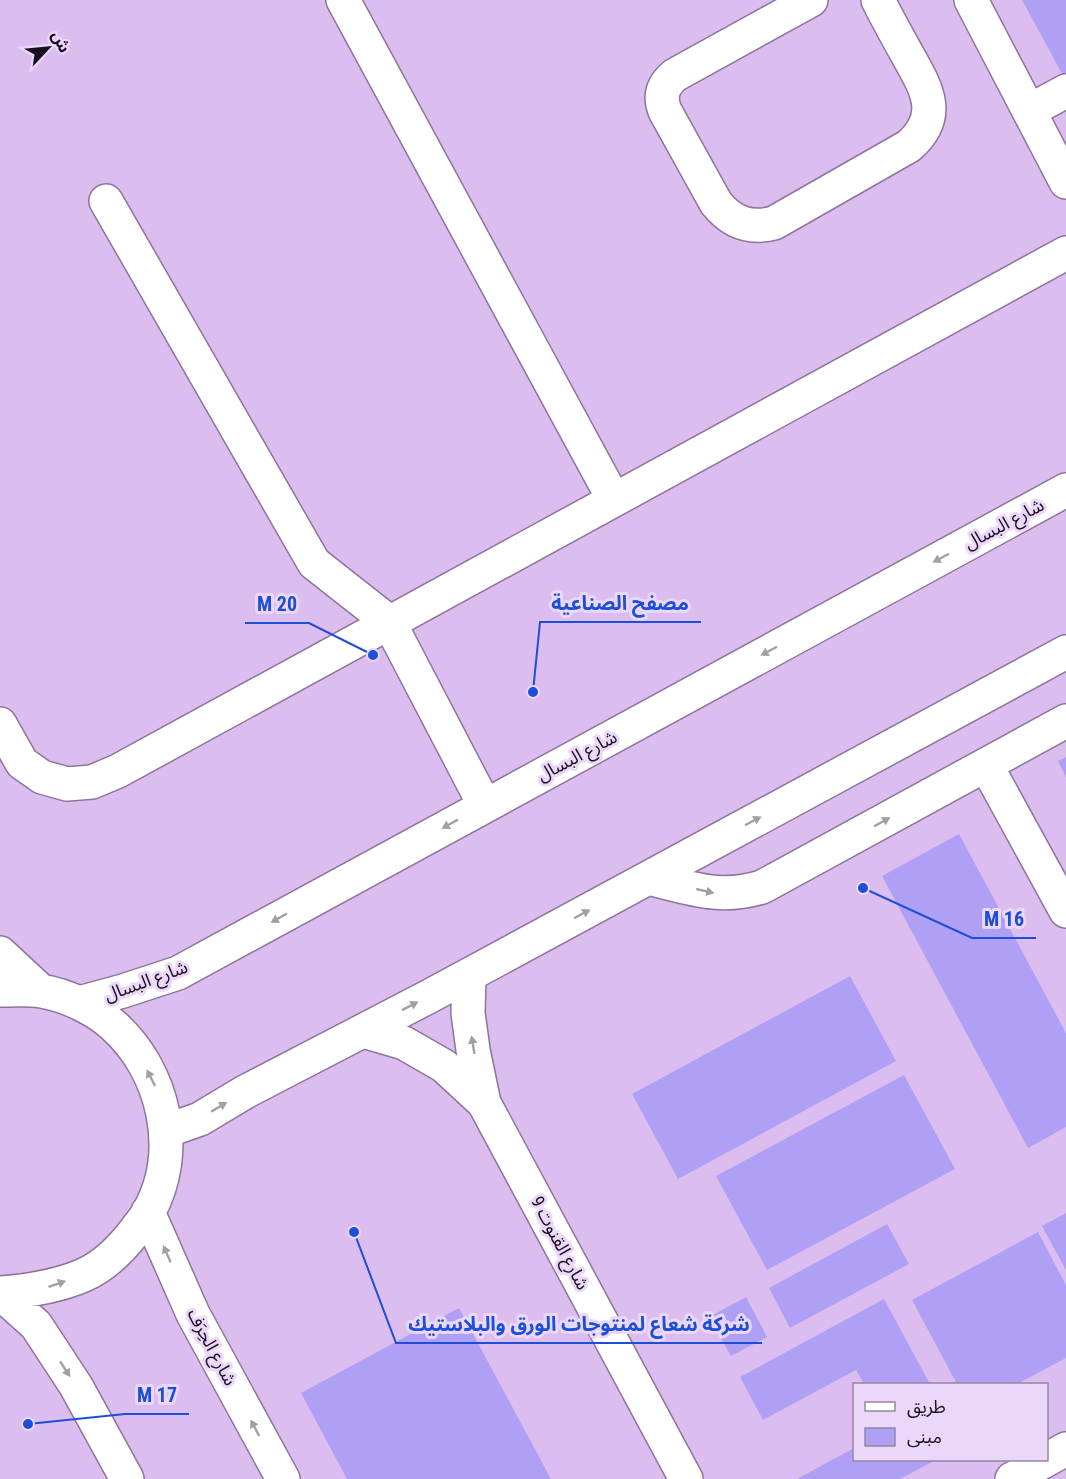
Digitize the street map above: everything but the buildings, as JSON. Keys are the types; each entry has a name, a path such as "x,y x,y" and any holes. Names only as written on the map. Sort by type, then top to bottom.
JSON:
{"street":[{"path":"343,0 614,500"},
{"path":"811,0 675,75 664,87 662,95 665,111 716,203 724,214 735,222 748,226 774,223 909,146 918,137 929,114 926,88 878,0"},
{"path":"971,0 1066,182"},
{"path":"1029,111 1066,91"},
{"path":"106,201 314,563 389,622 485,806"},
{"path":"0,724 22,763 42,777 67,784 92,782 118,771 1066,253"},
{"name":"شارع البسال","path":"80,1003 178,973 1066,490"},
{"path":"166,1131 200,1119 245,1092 469,975 1066,652"},
{"path":"648,878 718,894 732,894 762,887 1066,721"},
{"path":"986,765 1066,911"},
{"path":"0,953 41,991"},
{"name":"شارع القنوت 9","path":"469,975 468,1013 484,1102 686,1479"},
{"path":"0,990 41,991 80,1003 113,1025 140,1055 158,1091 166,1131 165,1159 159,1186 148,1212 122,1248 86,1274 44,1289 0,1293"},
{"name":"شارع القنوت 9","path":"363,1030 404,1043 444,1066 484,1102"},
{"name":"شارع الحِرَف","path":"148,1212 193,1314 283,1479"},
{"path":"0,1293 36,1325 76,1386 127,1479"},
{"path":"1048,1459 1066,1449"},
{"path":"1012,1479 1044,1461"}],"shaded area":[{"path":"0,0 1066,0 1066,1479 0,1479"}],"place":[{"name":"M 20","path":"373,655"},
{"name":"مصفح الصناعية","path":"533,692"},
{"name":"M 16","path":"863,888"},
{"name":"شركة شعاع لمنتوجات الورق والبلاستيك","path":"354,1232"},
{"name":"M 17","path":"28,1424"}]}
